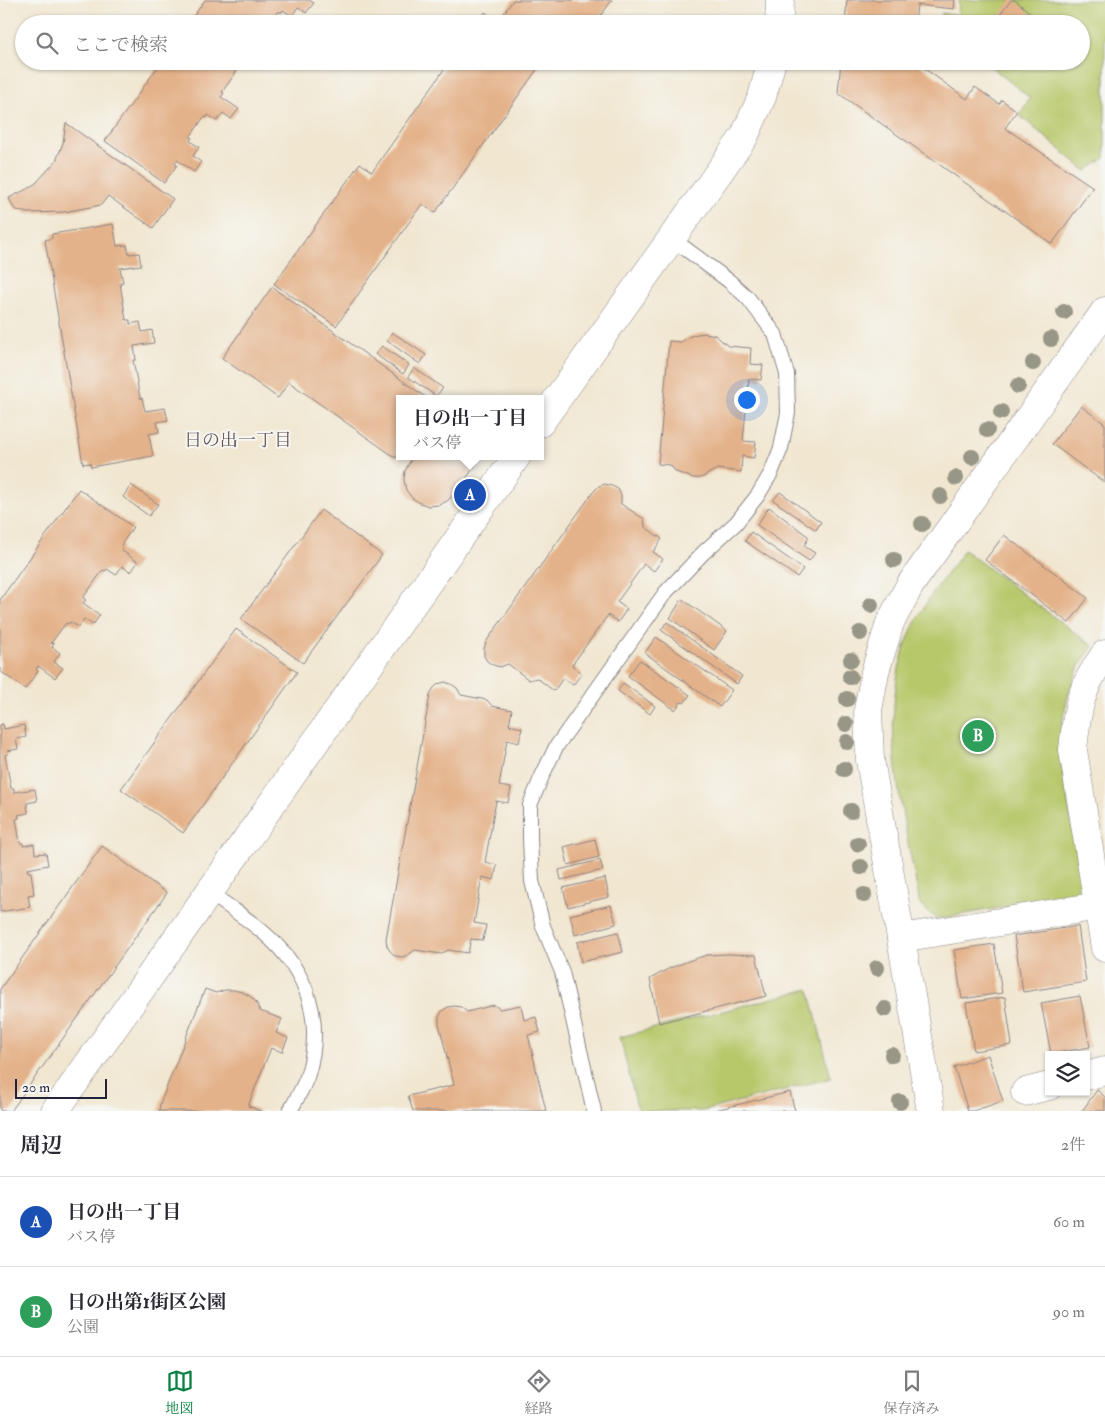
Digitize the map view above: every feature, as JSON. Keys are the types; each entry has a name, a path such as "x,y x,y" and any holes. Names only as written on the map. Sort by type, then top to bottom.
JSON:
{"street":[{"path":"779,15 780,0"},
{"path":"544,417 744,136 762,97 770,70"},
{"path":"932,1111 870,760 868,710 875,672 890,623 910,586 1105,311"},
{"path":"55,1111 514,460"},
{"path":"1105,654 1091,673 1080,699 1073,750 1101,905 1105,948"},
{"path":"901,938 1101,905"},
{"path":"1090,1075 1105,1071"}],"lane":[{"path":"594,1111 562,972 543,926 532,881 530,805 556,747 665,593 703,553 736,523 758,495 771,473 781,448 788,413 787,374 775,334 748,298 729,281 671,238"},
{"path":"209,892 264,933 284,954 303,980 312,1003 315,1030 312,1054 307,1078 290,1111"}],"green space":[{"path":"959,0 1103,0 1105,2 1105,158 1086,171 1019,115 1030,98 995,70 1090,70 1090,15 958,15"},
{"path":"942,13 958,15 942,15"},
{"path":"964,550 1093,646 1079,666 1069,692 1063,716 1060,757 1082,883 1072,895 937,919 920,905 897,778 894,712 897,681 909,636 922,610"},
{"path":"809,989 831,1078 702,1111 638,1111 620,1037"}],"building":[{"path":"205,0 309,0 314,3 306,13 298,7 293,15 283,10 281,13 279,11 276,15 194,15"},
{"path":"513,0 612,0 601,15 503,15"},
{"path":"847,0 955,0 954,9 917,5 916,15 846,15"},
{"path":"1011,0 1015,0 1033,15 1000,15"},
{"path":"156,70 238,70 222,92 224,93 221,97 239,109 231,119 223,113 217,121 208,115 207,118 204,117 190,137 192,138 190,141 199,147 193,156 201,162 194,172 177,160 175,163 177,165 164,183 105,141"},
{"path":"444,70 537,70 435,213 422,204 336,326 274,284 360,163 372,172"},
{"path":"840,70 927,70 967,99 975,87 999,104 1002,100 1017,111 1005,128 1093,187 1052,244 838,93"},
{"path":"66,123 173,199 153,228 108,196 101,205 64,212 27,213 13,207 9,198 36,183 56,161 63,143"},
{"path":"113,224 117,246 127,245 129,254 139,253 141,265 120,268 123,282 120,283 126,320 130,320 130,324 140,322 142,332 152,330 154,343 134,346 136,360 133,360 140,398 142,398 145,411 165,408 168,420 157,422 159,432 149,434 153,456 91,467 90,463 83,464 45,240 52,238 52,234"},
{"path":"272,287 422,395 396,395 396,458 289,382 278,398 222,358"},
{"path":"392,332 426,355 420,364 387,341"},
{"path":"706,333 715,335 728,346 751,348 750,364 763,365 761,380 749,379 743,441 756,442 754,458 742,456 741,472 717,469 701,478 693,478 676,472 670,465 658,464 669,341 681,342 688,337"},
{"path":"382,346 409,365 403,374 375,354"},
{"path":"414,368 443,388 435,395 408,377"},
{"path":"1081,406 1105,424 1105,483 1052,444"},
{"path":"411,460 479,460 455,494 439,505 429,506 412,498 406,490 405,471"},
{"path":"605,484 618,489 621,495 621,504 644,519 645,527 662,539 653,552 663,559 654,571 644,564 617,602 627,609 618,622 608,615 572,665 582,673 573,685 563,678 554,691 537,678 529,680 508,664 500,667 493,665 484,656 484,649 486,642 594,491 599,486"},
{"path":"131,485 158,504 149,516 123,497"},
{"path":"79,489 133,527 121,545 123,547 121,550 138,562 131,572 122,566 116,575 107,569 103,570 83,598 86,600 83,603 100,615 93,625 84,619 79,627 70,622 66,623 51,643 54,644 52,647 60,653 54,662 63,668 55,678 38,666 36,669 38,671 25,689 0,671 0,600"},
{"path":"780,492 821,522 816,530 773,500"},
{"path":"769,507 809,537 804,546 815,553 809,561 757,525"},
{"path":"321,510 382,555 303,663 241,619"},
{"path":"751,532 803,569 797,577 745,541"},
{"path":"1004,535 1088,598 1069,623 985,560"},
{"path":"682,599 727,631 714,650 670,618"},
{"path":"667,622 742,676 737,684 661,630"},
{"path":"236,629 297,672 183,833 121,789"},
{"path":"656,637 732,690 720,707 645,653"},
{"path":"640,660 690,695 684,703 681,702 675,710 628,676"},
{"path":"445,682 457,688 461,695 487,700 492,706 512,710 509,725 522,728 519,743 507,740 499,786 511,788 508,803 496,801 485,862 497,865 494,880 482,877 474,923 486,925 483,940 471,939 468,953 448,950 441,954 415,950 402,957 395,956 387,946 386,939 430,695 438,684"},
{"path":"623,683 655,706 650,714 618,691"},
{"path":"3,724 4,729 24,725 26,737 16,739 18,749 7,751 8,754 5,755 11,788 14,788 14,792 35,789 37,801 27,803 28,813 18,815 19,818 16,819 20,843 23,843 23,846 34,844 35,854 46,853 48,865 27,869 28,872 31,872 34,894 28,895 30,907 0,912 0,725"},
{"path":"595,839 599,857 568,865 564,847"},
{"path":"102,846 167,893 11,1111 2,1111 0,1110 0,989"},
{"path":"600,860 603,870 561,880 559,870"},
{"path":"605,878 609,897 568,907 563,888"},
{"path":"611,905 616,924 575,935 570,915"},
{"path":"1078,926 1086,982 1023,992 1014,936"},
{"path":"618,932 623,952 581,962 577,942"},
{"path":"994,944 1002,993 962,999 954,950"},
{"path":"707,955 756,955 766,996 659,1023 650,979 670,968 691,960"},
{"path":"205,989 216,993 225,990 242,992 256,1002 260,1011 282,1019 276,1033 288,1038 282,1052 271,1048 248,1106 261,1111 159,1111 160,1104"},
{"path":"1080,996 1090,1047 1068,1051 1050,1051 1041,1003"},
{"path":"1005,997 1012,1045 974,1051 966,1003"},
{"path":"494,1005 500,1009 521,1005 524,1020 536,1017 540,1032 528,1035 546,1111 413,1111 408,1096 454,1085 439,1024 439,1017 442,1011 454,1006 461,1007 467,1012"},
{"path":"988,1055 1003,1101 968,1111 954,1067"},
{"path":"1097,1090 1105,1097 1105,1111 1082,1111"},
{"path":"790,1092 795,1111 715,1111 715,1110"}],"place":[{"name":"日の出一丁目","path":"470,495"},
{"name":"日の出第1街区公園","path":"978,736"}],"district":[{"name":"日の出一丁目","path":"238,440"}]}
